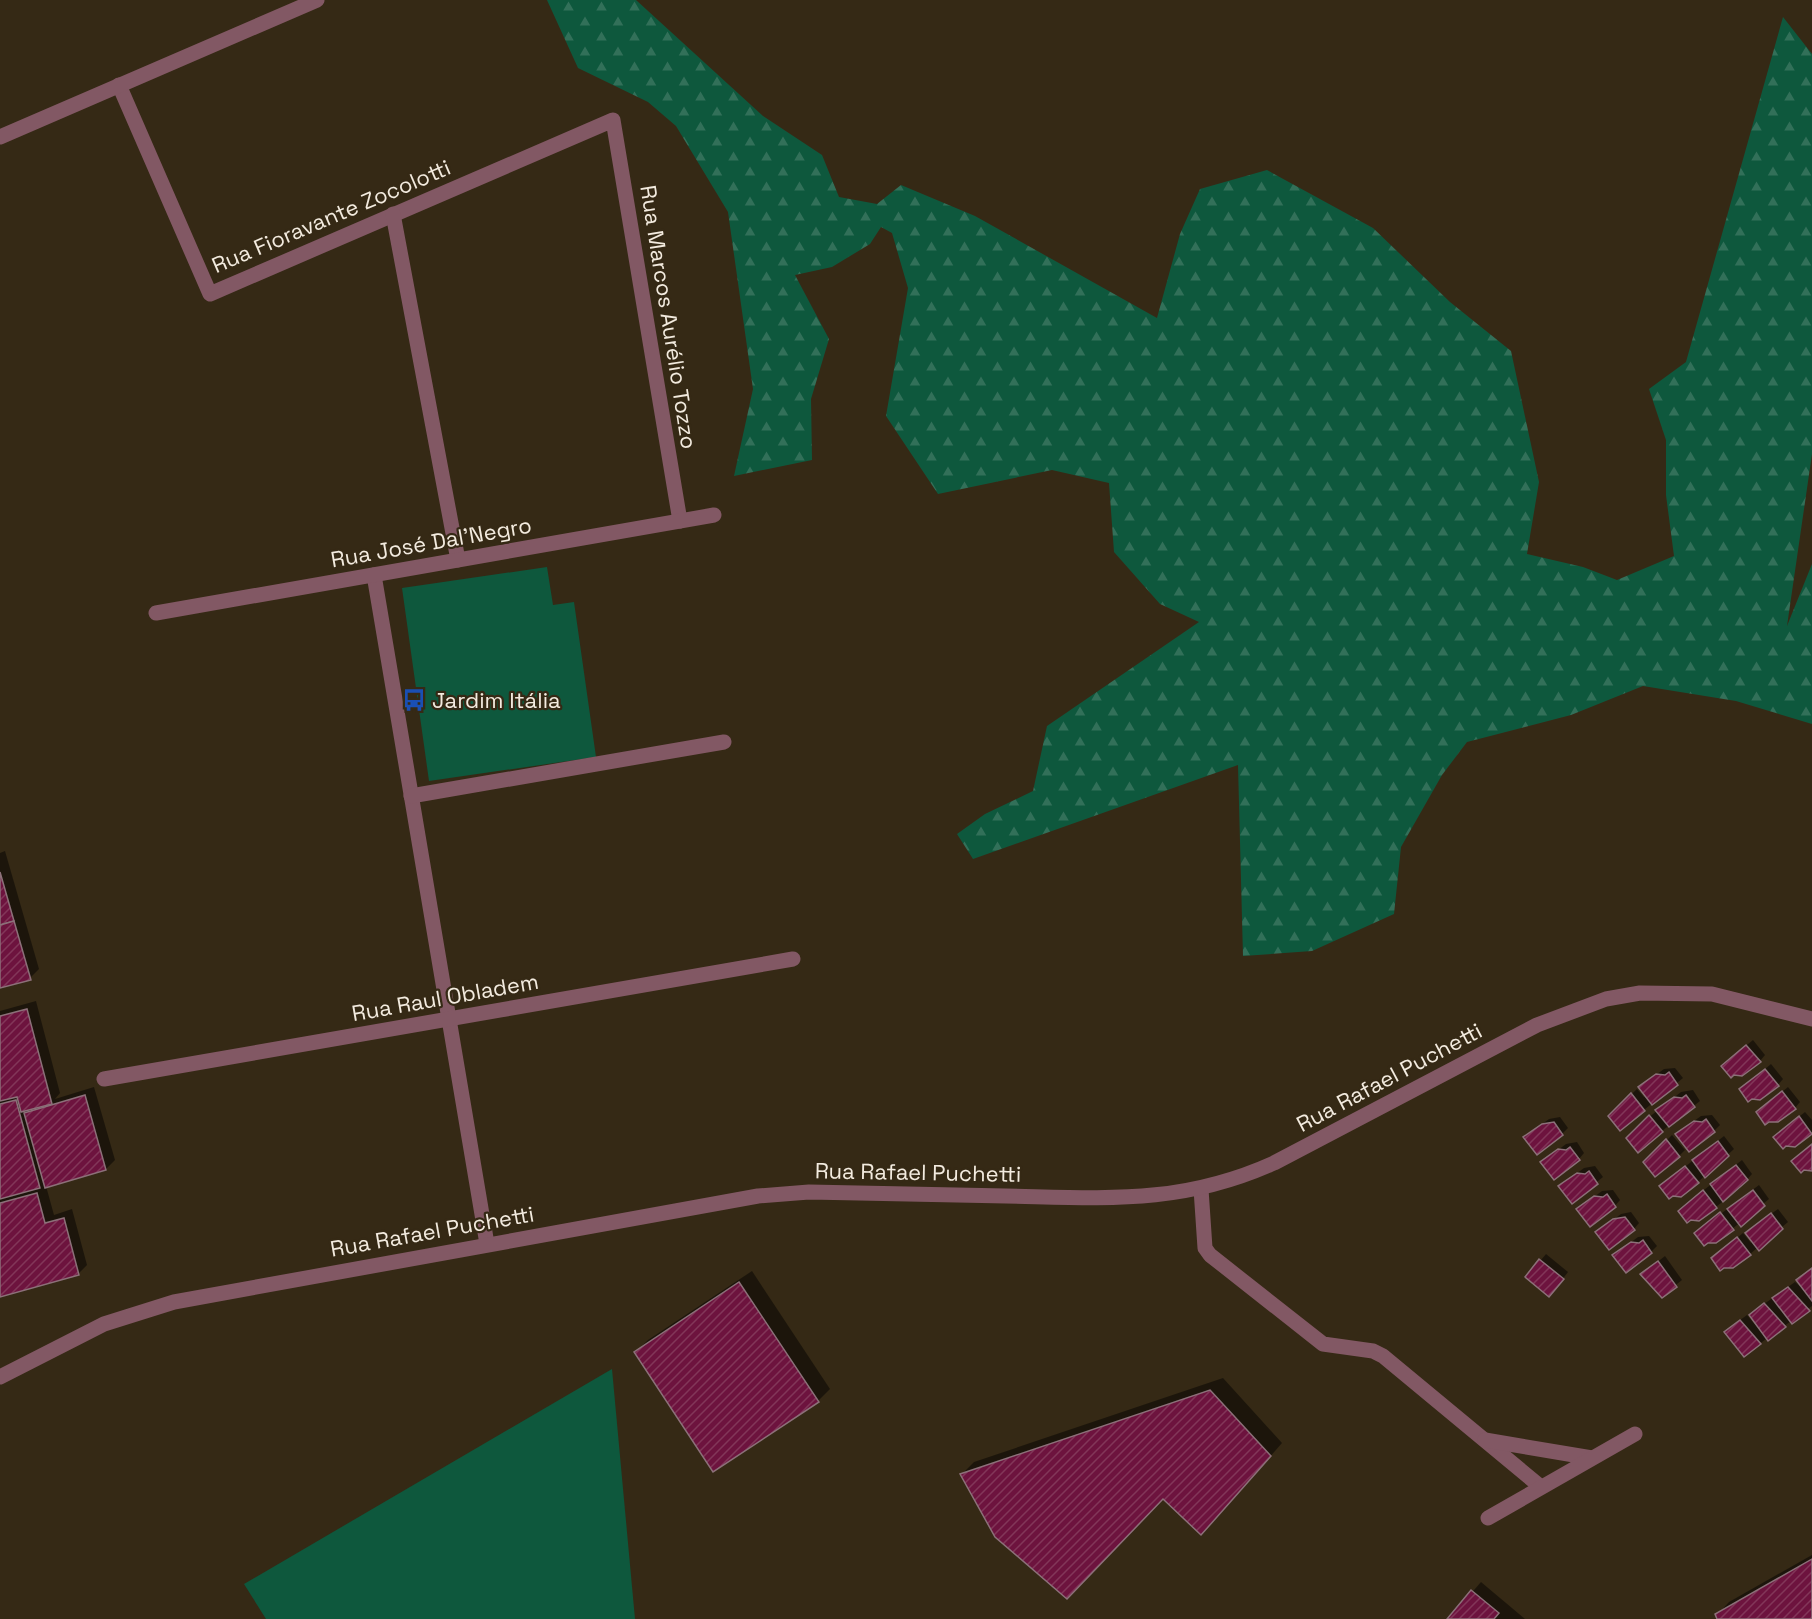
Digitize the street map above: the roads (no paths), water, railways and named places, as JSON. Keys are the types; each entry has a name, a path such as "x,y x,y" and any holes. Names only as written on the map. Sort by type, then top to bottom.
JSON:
{"street":[{"path":"0,137 317,0"},
{"name":"Rua Fioravante Zocolotti","path":"119,85 210,294 613,120"},
{"name":"Rua Marcos Aurélio Tozzo","path":"613,120 680,521"},
{"path":"393,214 458,560"},
{"name":"Rua José Dal'Negro","path":"156,613 714,515"},
{"path":"374,575 487,1244"},
{"path":"411,796 724,742"},
{"name":"Rua Raul Obladem","path":"104,1079 793,959"},
{"name":"Rua Rafael Puchetti","path":"0,1377 104,1324 174,1302 690,1207 783,1193 1126,1198 1168,1195 1201,1189 1245,1176 1274,1163 1537,1025 1606,999 1640,993 1712,994 1812,1019"},
{"path":"1201,1189 1205,1248 1210,1255 1323,1344 1372,1351 1383,1356 1541,1487"},
{"path":"1488,1518 1635,1434"},
{"path":"1485,1440 1592,1458"}],"place":[{"name":"Jardim Itália","path":"414,700"}]}
